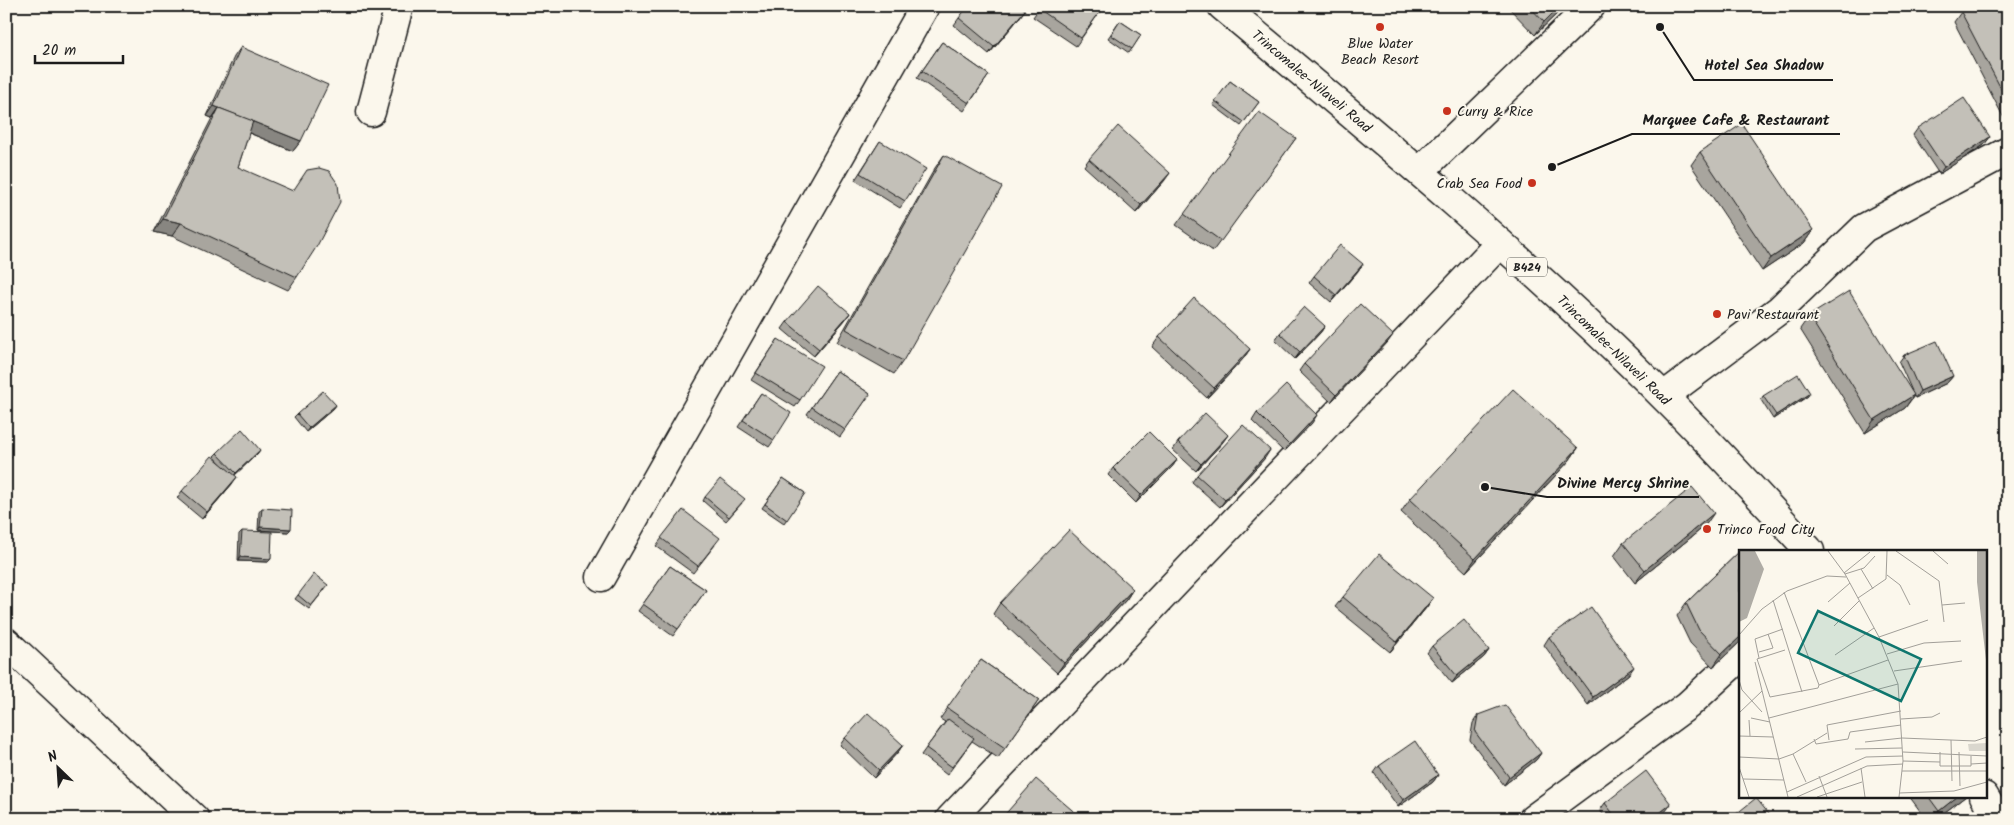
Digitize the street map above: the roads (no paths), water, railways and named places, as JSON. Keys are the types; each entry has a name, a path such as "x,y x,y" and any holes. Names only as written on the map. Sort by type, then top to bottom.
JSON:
{"street":[{"path":"371,112 399,6"},
{"path":"601,577 925,6"},
{"name":"Trincomalee-Nilaveli Road","path":"1222,6 1420,171 1500,243 1664,396 1809,550"},
{"path":"1420,171 1591,6"},
{"path":"1664,396 1779,310 1864,228 2008,151"},
{"path":"950,819 1500,243"},
{"path":"6,642 195,819"},
{"path":"1534,819 1688,706 1739,658"},
{"path":"1985,798 1998,819"}],"place":[{"name":"Blue Water Beach Resort","path":"1380,27"},
{"name":"Hotel Sea Shadow","path":"1660,27"},
{"name":"Curry & Rice","path":"1447,111"},
{"name":"Marquee Cafe & Restaurant","path":"1552,167"},
{"name":"Crab Sea Food","path":"1532,183"},
{"name":"Pavi Restaurant","path":"1717,314"},
{"name":"Divine Mercy Shrine","path":"1485,487"},
{"name":"Trinco Food City","path":"1707,529"}]}
